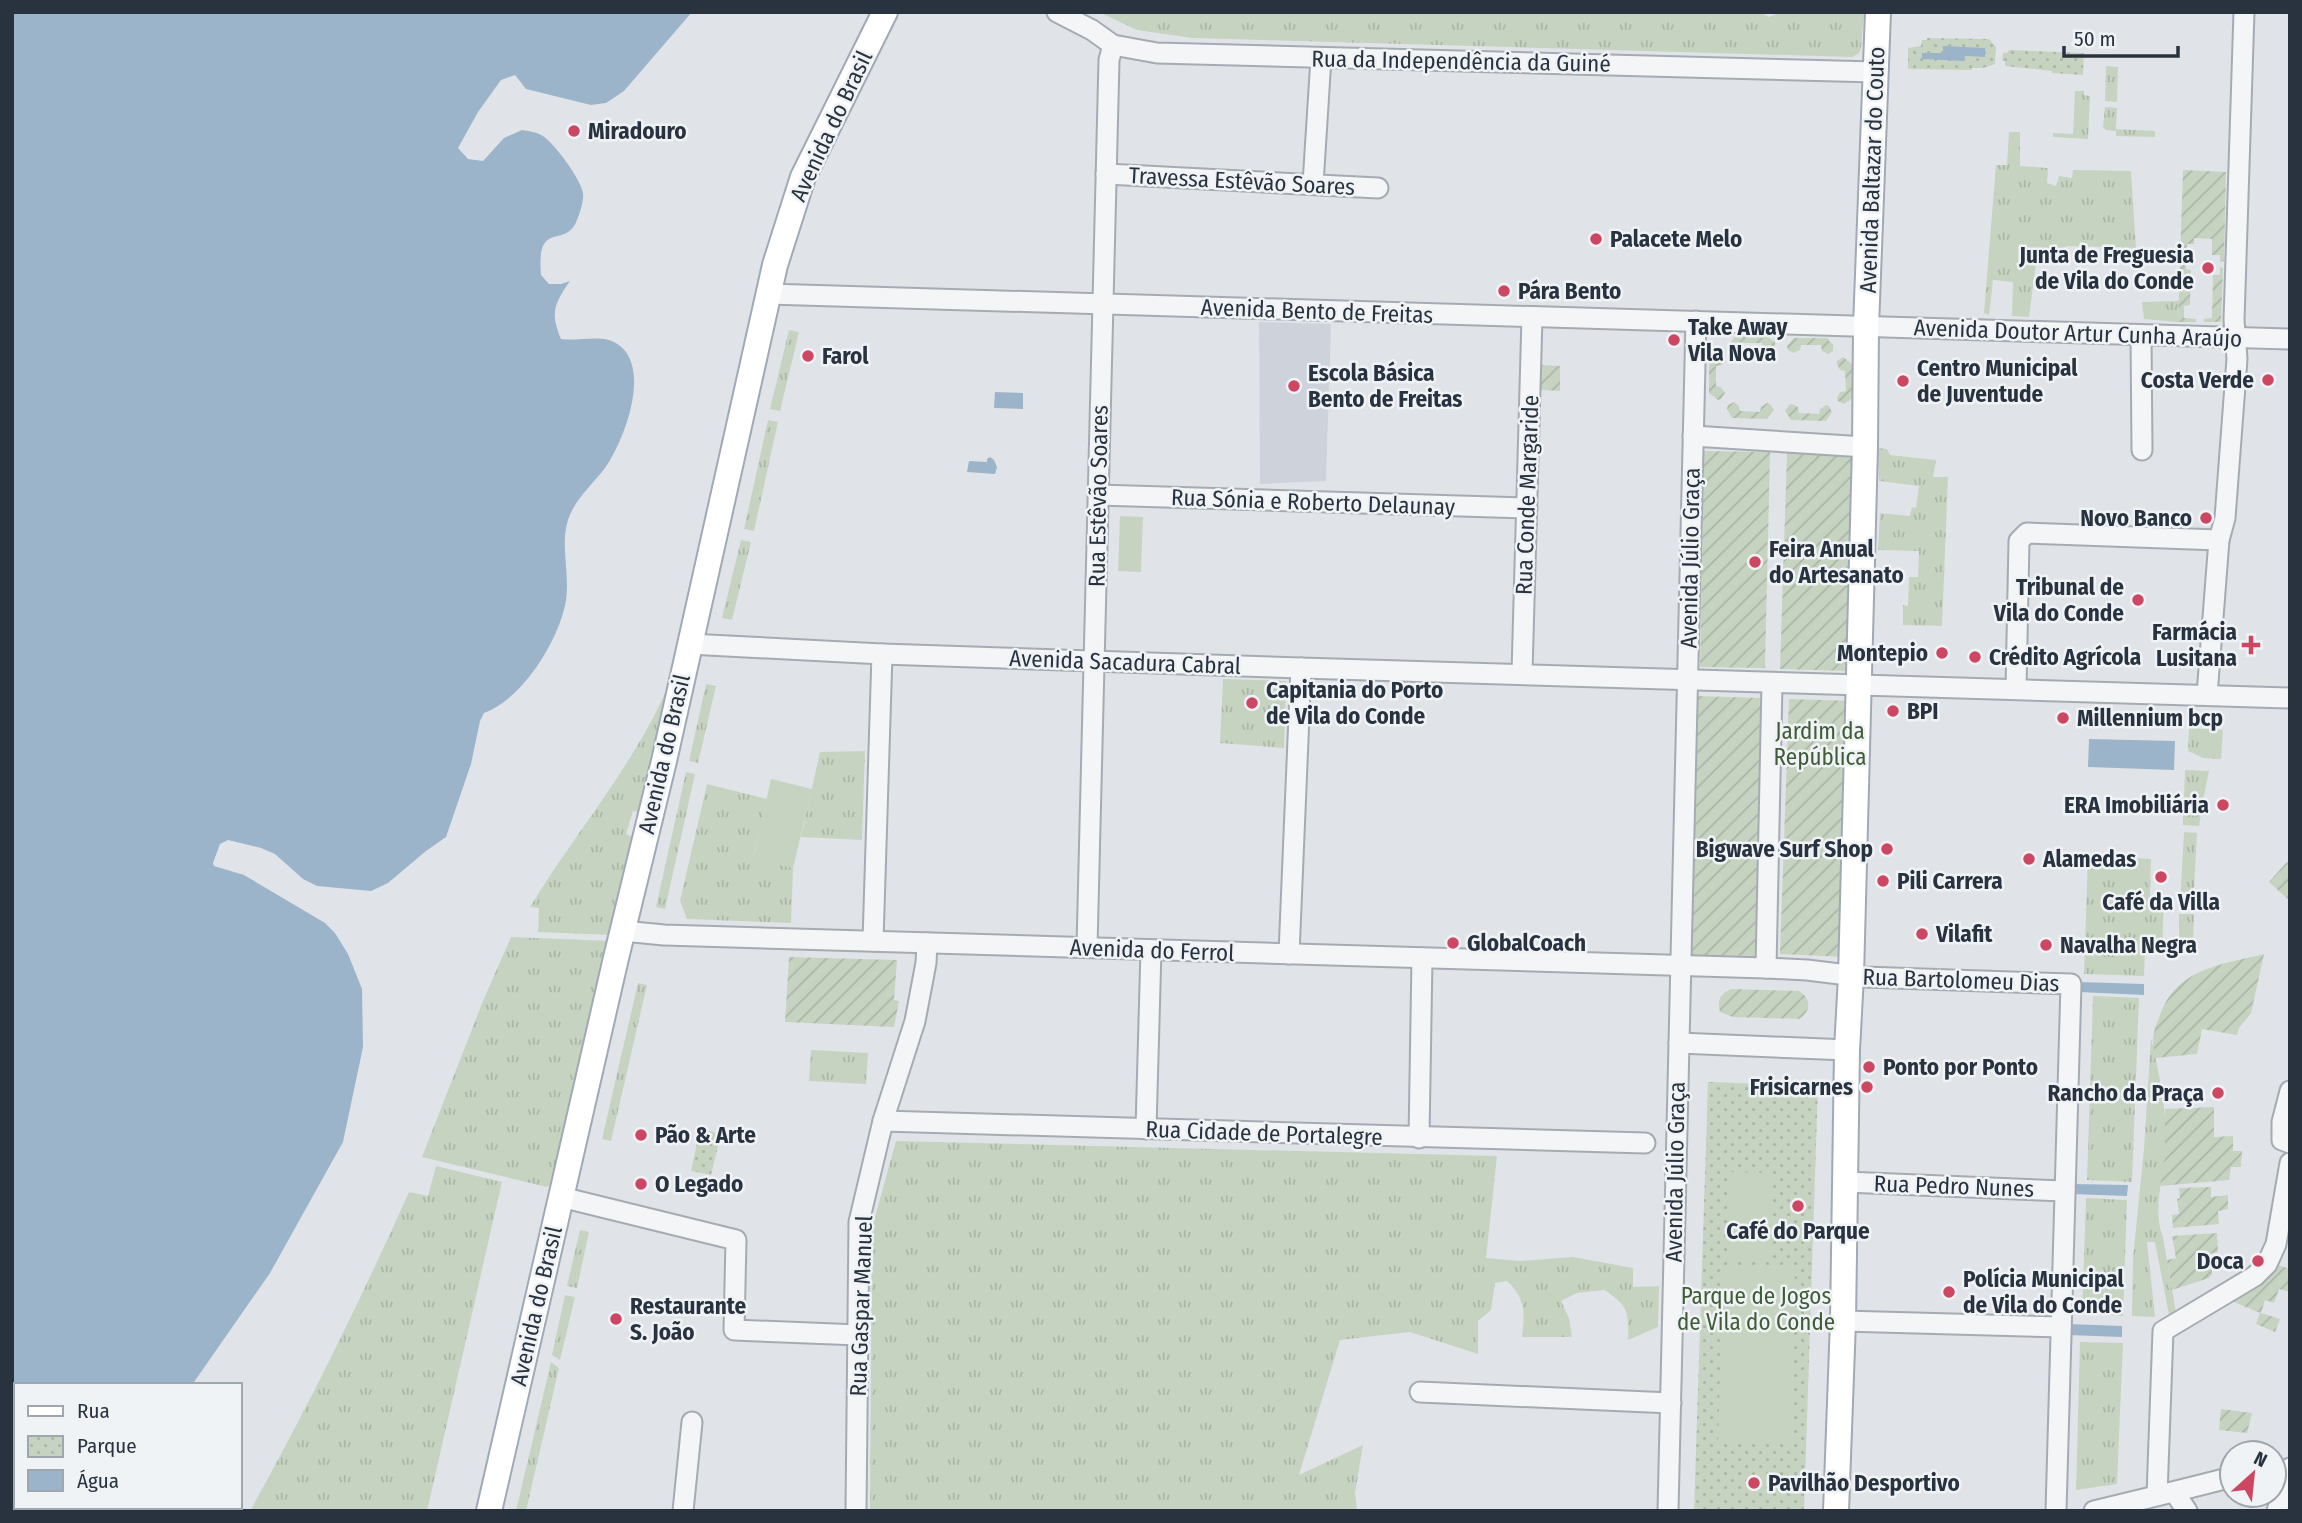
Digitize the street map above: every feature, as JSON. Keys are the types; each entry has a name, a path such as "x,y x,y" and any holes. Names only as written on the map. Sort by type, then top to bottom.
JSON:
{"main road":[{"name":"Avenida do Brasil","path":"489,1511 664,761 768,294 803,177 885,12"},
{"name":"Avenida Baltazar do Couto","path":"1866,327 1878,12"},
{"path":"1836,1511 1843,1321 1847,1050 1865,447 1866,327"}],"street":[{"name":"Rua da Independência da Guiné","path":"1057,12 1092,30 1114,46 1157,53 1876,72"},
{"path":"2207,695 2219,540 2225,518 2237,359 2234,337 2244,12"},
{"name":"Rua Estêvão Soares","path":"1087,947 1109,60 1114,46"},
{"path":"1313,184 1321,58"},
{"name":"Travessa Estêvão Soares","path":"1106,174 1377,188"},
{"name":"Avenida Bento de Freitas","path":"768,294 1866,327"},
{"name":"Rua Conde Margaride","path":"1522,673 1532,317"},
{"name":"Avenida Júlio Graça","path":"1668,1511 1696,321"},
{"name":"Avenida Doutor Artur Cunha Araújo","path":"1866,327 2290,340"},
{"path":"2141,335 2142,450"},
{"name":"Avenida Júlio Graça","path":"1693,436 1865,447"},
{"name":"Rua Sónia e Roberto Delaunay","path":"1098,495 1527,508"},
{"path":"2016,688 2019,541 2027,533 2219,540"},
{"name":"Avenida Sacadura Cabral","path":"689,644 882,654 1686,680"},
{"path":"873,941 882,654"},
{"path":"1289,954 1301,668"},
{"name":"Avenida Júlio Graça","path":"1686,680 2290,698"},
{"path":"1766,968 1772,683"},
{"name":"Avenida do Ferrol","path":"623,932 1681,966"},
{"name":"Rua Gaspar Manuel","path":"856,1511 859,1222 883,1121 915,1021 927,943"},
{"path":"1146,1129 1151,950"},
{"path":"1419,1138 1423,958"},
{"path":"1681,966 1807,970 1851,976"},
{"name":"Rua Bartolomeu Dias","path":"1851,976 2071,984 2064,1191"},
{"path":"1679,1043 1847,1050"},
{"path":"2290,1091 2282,1122 2282,1140 2290,1143"},
{"name":"Rua Cidade de Portalegre","path":"883,1121 1645,1143"},
{"path":"2187,1511 2166,1494 2162,1331 2255,1276 2267,1264 2276,1244 2290,1163"},
{"name":"Rua Pedro Nunes","path":"1844,1182 2064,1191"},
{"path":"2056,1511 2064,1191"},
{"path":"561,1197 736,1240 734,1330 859,1335"},
{"path":"1843,1321 2061,1327"},
{"path":"1420,1392 1671,1403"},
{"path":"683,1511 692,1422"},
{"path":"2277,1511 2289,1469"},
{"path":"2094,1511 2218,1481"}],"shaded area":[{"name":"Escola Básica Bento de Freitas","path":"1259,322 1331,324 1326,481 1260,484"}],"green space":[{"path":"1099,12 1760,12 1769,17 1781,12 1864,12 1861,49 1852,57 1192,38 1137,30"},
{"path":"1989,39 1996,47 1995,64 1972,70 1908,69 1908,48 1921,46 1922,40"},
{"path":"2009,50 2084,53 2083,75 2005,66 2005,61 2002,61 2003,53"},
{"path":"2106,66 2118,67 2117,102 2105,101"},
{"path":"2075,91 2084,91 2084,95 2090,96 2088,139 2053,137 2053,133 2073,134"},
{"path":"2105,107 2117,108 2116,129 2155,131 2155,137 2116,136 2116,131 2106,130 2103,127"},
{"path":"2009,132 2020,132 2020,166 2048,168 2047,183 2056,186 2059,176 2072,178 2073,170 2131,171 2136,248 2067,246 2052,253 2038,248 2029,317 2012,316 2013,282 1993,280 1989,315 1984,313 1996,165 2007,165"},
{"path":"2183,170 2226,172 2224,261 2220,262 2220,255 2212,255 2212,239 2194,238 2194,244 2187,244 2186,269 2191,270 2190,305 2184,306 2184,318 2196,319 2196,322 2178,322"},
{"path":"2220,267 2223,268 2221,322 2204,322 2204,319 2212,318 2213,275 2220,275"},
{"path":"2179,301 2178,322 2144,319 2142,302"},
{"path":"789,330 799,332 780,411 770,409"},
{"path":"1735,336 1770,336 1775,342 1775,349 1769,352 1763,349 1762,343 1742,343 1739,351 1732,351 1729,345"},
{"path":"1794,338 1828,338 1833,344 1833,351 1828,354 1822,351 1821,345 1801,345 1800,350 1794,353 1788,350 1787,346"},
{"path":"1719,353 1725,360 1722,365 1716,366 1716,386 1721,387 1725,393 1718,400 1709,393 1709,359"},
{"path":"1843,357 1852,364 1853,398 1844,404 1837,398 1840,392 1846,391 1845,371 1840,370 1837,364"},
{"path":"1541,365 1560,366 1560,391 1541,390"},
{"path":"1734,402 1740,411 1760,412 1761,407 1767,403 1774,410 1767,419 1732,418 1727,409 1728,405"},
{"path":"1792,404 1798,407 1799,413 1819,414 1820,409 1826,405 1832,412 1826,421 1791,420 1785,411"},
{"path":"768,420 778,422 754,531 744,529"},
{"path":"1878,448 1887,449 1890,455 1936,460 1933,477 1948,477 1942,626 1903,625 1903,605 1908,606 1909,577 1918,577 1919,551 1878,550 1880,513 1910,516 1912,507 1916,508 1919,486 1879,481"},
{"name":"Jardim da República","path":"1704,451 1770,452 1765,668 1700,667"},
{"name":"Jardim da República","path":"1787,453 1858,455 1847,671 1780,669"},
{"path":"1120,516 1143,517 1141,572 1118,571"},
{"path":"741,540 751,542 732,620 722,618"},
{"path":"1223,679 1286,681 1284,748 1220,743"},
{"path":"706,684 716,686 698,763 689,761"},
{"path":"667,689 639,812 633,811 626,834 633,837 611,935 538,932 539,908 530,907 637,746"},
{"name":"Jardim da República","path":"1697,696 1761,698 1755,956 1691,955"},
{"name":"Jardim da República","path":"1789,699 1855,701 1845,957 1780,954"},
{"path":"2189,728 2223,730 2221,759 2203,758 2188,751"},
{"path":"865,751 862,840 801,837 820,752"},
{"path":"2185,770 2209,771 2203,800 2184,798"},
{"path":"686,772 695,774 665,909 656,907"},
{"path":"771,779 812,789 793,868 753,859"},
{"path":"707,784 767,799 753,858 793,868 791,923 687,919 680,901"},
{"path":"2183,805 2202,807 2199,826 2183,825"},
{"path":"2184,832 2197,833 2193,907 2180,906"},
{"path":"2088,856 2151,859 2150,895 2164,895 2162,952 2145,951 2144,976 2084,974"},
{"path":"2287,862 2290,865 2290,901 2269,882"},
{"path":"2179,914 2194,914 2193,944 2179,944"},
{"path":"511,937 610,941 552,1183 547,1187 422,1157"},
{"path":"2264,954 2251,1013 2237,1035 2202,1029 2197,1054 2155,1058 2153,1040 2156,1026 2168,999 2177,987 2202,971"},
{"path":"789,957 897,960 894,1000 899,1001 894,1027 785,1022"},
{"path":"638,983 647,985 611,1141 602,1139"},
{"path":"1731,989 1799,991 1808,1001 1808,1009 1799,1019 1733,1017 1720,1012 1719,1008 1720,998"},
{"path":"2093,996 2139,998 2132,1182 2087,1180"},
{"path":"2151,1038 2162,1089 2166,1128 2158,1214 2176,1313 2169,1315 2155,1242 2147,1242 2155,1317 2132,1316 2133,1258"},
{"path":"811,1050 868,1053 866,1084 809,1081"},
{"name":"Parque de Jogos de Vila do Conde","path":"1708,1082 1818,1086 1804,1511 1694,1511"},
{"path":"2214,1107 2214,1137 2233,1136 2233,1151 2242,1151 2241,1167 2231,1167 2229,1180 2160,1186 2165,1155 2165,1109"},
{"path":"700,1129 721,1134 711,1175 691,1171"},
{"path":"896,1141 1497,1156 1486,1258 1520,1261 1573,1257 1633,1268 1633,1287 1659,1286 1658,1327 1628,1340 1625,1310 1618,1300 1604,1290 1577,1293 1561,1301 1569,1318 1572,1337 1522,1337 1523,1307 1518,1294 1507,1281 1495,1283 1491,1310 1478,1321 1478,1354 1410,1332 1340,1340 1299,1475 1363,1445 1355,1493 1357,1511 870,1511 872,1228"},
{"path":"436,1166 502,1182 427,1511 250,1511 333,1353 409,1192 428,1196"},
{"path":"1731,1172 1773,1173 1771,1262 1728,1261"},
{"path":"2211,1187 2211,1197 2228,1195 2228,1209 2218,1211 2219,1224 2173,1228 2172,1215 2179,1214 2179,1188"},
{"path":"2086,1198 2127,1200 2123,1316 2082,1314"},
{"path":"580,1230 589,1232 577,1288 567,1286"},
{"path":"2217,1233 2218,1252 2210,1254 2212,1274 2209,1278 2172,1290 2167,1260 2176,1258 2172,1236"},
{"path":"2275,1264 2290,1269 2290,1292 2279,1289 2274,1303 2265,1300 2261,1313 2280,1319 2275,1332 2256,1324 2260,1313 2227,1299"},
{"path":"1723,1266 1795,1268 1790,1444 1718,1442"},
{"path":"565,1295 575,1297 560,1360 552,1355"},
{"path":"2080,1342 2123,1343 2117,1484 2076,1490"},
{"path":"551,1362 559,1368 526,1511 516,1511"},
{"path":"2221,1409 2252,1413 2247,1433 2219,1430"}],"water":[{"path":"12,12 692,12 624,91 606,103 591,105 526,89 515,75 501,80 478,112 458,148 468,159 483,161 504,138 522,130 530,131 548,140 572,171 583,193 580,210 572,229 547,240 541,258 541,275 549,284 570,281 555,309 561,339 604,339 623,349 631,363 634,380 628,419 613,455 579,499 568,520 565,539 566,600 556,632 525,682 498,706 484,713 471,764 446,837 388,883 371,891 317,886 303,879 275,854 228,840 220,844 214,866 244,875 325,923 348,954 362,989 363,1047 343,1142 270,1273 193,1383 14,1383 14,1509 88,1509 12,1511"},
{"path":"1943,46 1985,48 1985,57 1965,56 1964,61 1922,59 1922,53 1943,53"},
{"path":"995,392 1023,393 1023,409 994,408"},
{"path":"990,457 997,467 995,474 967,472 969,461 987,462"},
{"path":"2089,739 2175,741 2174,770 2088,767"},
{"path":"2079,982 2144,984 2144,995 2079,992"},
{"path":"2071,1184 2128,1185 2127,1196 2071,1194"},
{"path":"2068,1324 2122,1326 2122,1337 2068,1335"}],"place":[{"name":"Miradouro","path":"574,131"},
{"name":"Palacete Melo","path":"1596,239"},
{"name":"Junta de Freguesia de Vila do Conde","path":"2208,268"},
{"name":"Pára Bento","path":"1504,291"},
{"name":"Take Away Vila Nova","path":"1674,340"},
{"name":"Farol","path":"808,356"},
{"name":"Costa Verde","path":"2268,380"},
{"name":"Centro Municipal de Juventude","path":"1903,381"},
{"name":"Escola Básica Bento de Freitas","path":"1294,386"},
{"name":"Novo Banco","path":"2206,518"},
{"name":"Feira Anual do Artesanato","path":"1755,562"},
{"name":"Tribunal de Vila do Conde","path":"2138,600"},
{"name":"Farmácia Lusitana","path":"2251,645"},
{"name":"Montepio","path":"1942,653"},
{"name":"Crédito Agrícola","path":"1975,657"},
{"name":"Capitania do Porto de Vila do Conde","path":"1252,703"},
{"name":"BPI","path":"1893,711"},
{"name":"Millennium bcp","path":"2063,718"},
{"name":"ERA Imobiliária","path":"2223,805"},
{"name":"Bigwave Surf Shop","path":"1887,849"},
{"name":"Alamedas","path":"2029,859"},
{"name":"Café da Villa","path":"2161,877"},
{"name":"Pili Carrera","path":"1883,881"},
{"name":"Vilafit","path":"1922,934"},
{"name":"GlobalCoach","path":"1453,943"},
{"name":"Navalha Negra","path":"2046,945"},
{"name":"Ponto por Ponto","path":"1869,1067"},
{"name":"Frisicarnes","path":"1867,1087"},
{"name":"Rancho da Praça","path":"2218,1093"},
{"name":"Pão & Arte","path":"641,1135"},
{"name":"O Legado","path":"641,1184"},
{"name":"Café do Parque","path":"1798,1206"},
{"name":"Doca","path":"2258,1261"},
{"name":"Polícia Municipal de Vila do Conde","path":"1949,1292"},
{"name":"Restaurante S. João","path":"616,1319"},
{"name":"Pavilhão Desportivo","path":"1754,1483"}]}
